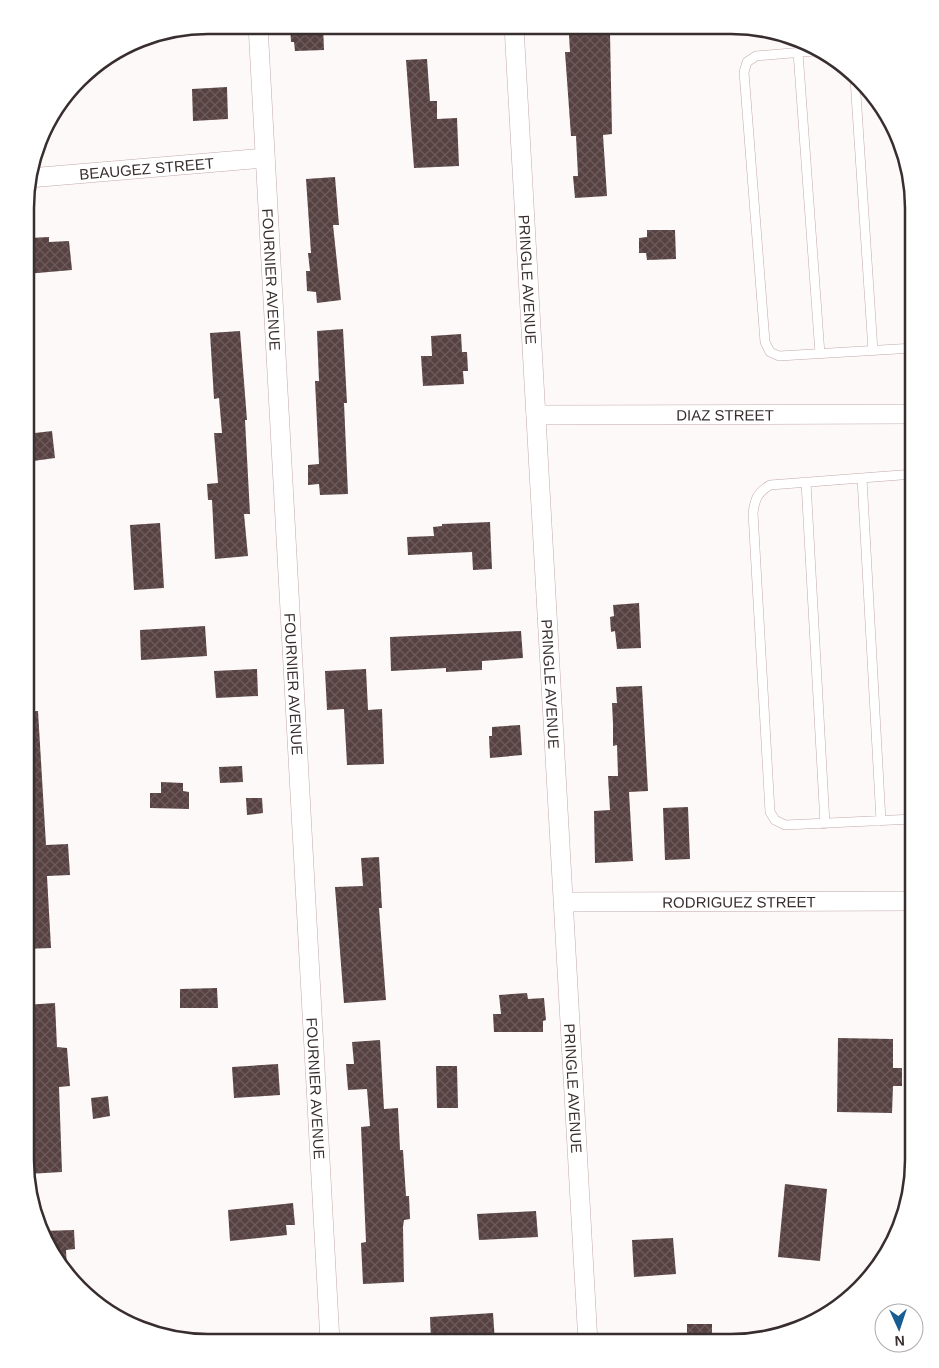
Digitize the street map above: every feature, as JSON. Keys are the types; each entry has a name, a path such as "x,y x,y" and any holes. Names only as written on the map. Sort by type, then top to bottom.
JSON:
{"street":[{"name":"FOURNIER AVENUE","path":"258,34 330,1334"},
{"name":"PRINGLE AVENUE","path":"514,34 588,1334"},
{"name":"BEAUGEZ STREET","path":"37,177 265,158"},
{"name":"DIAZ STREET","path":"536,415 905,414"},
{"name":"RODRIGUEZ STREET","path":"564,902 905,901"}],"lane":[{"path":"807,51 756,56 746,62 744,72 765,342 770,352 779,356 905,349"},
{"path":"798,52 820,354"},
{"path":"856,87 873,351"},
{"path":"905,475 770,485 760,491 755,499 753,514 770,812 775,820 785,825 905,819"},
{"path":"862,478 881,821"},
{"path":"806,482 826,824"}],"building":[{"path":"291,34 323,34 324,50 295,51 294,42 291,42"},
{"path":"610,34 612,134 603,135 607,196 575,198 573,176 578,176 576,136 571,136 565,52 570,52 569,35"},
{"path":"427,59 430,101 437,101 437,119 457,118 459,166 414,168 406,60"},
{"path":"227,87 228,119 193,121 192,89"},
{"path":"335,177 339,225 333,225 341,300 317,303 316,292 307,291 306,271 310,271 308,253 311,253 306,179"},
{"path":"647,230 675,230 676,259 647,260 646,253 639,253 639,238 647,237"},
{"path":"49,237 49,242 69,241 72,270 34,273 34,238"},
{"path":"343,329 347,403 344,403 348,494 320,495 319,484 308,485 308,465 319,464 315,381 319,381 317,331"},
{"path":"240,331 247,420 245,420 250,514 244,514 248,556 215,559 212,500 208,500 207,484 218,483 214,433 222,433 219,398 214,399 210,333"},
{"path":"461,334 462,352 467,352 468,371 463,371 464,384 423,386 421,356 432,356 431,336"},
{"path":"52,431 55,458 34,461 34,433"},
{"path":"490,522 492,569 473,570 472,552 408,555 407,537 434,536 433,527 442,526 442,524"},
{"path":"160,523 164,588 134,590 130,525"},
{"path":"639,603 641,648 617,649 615,631 611,632 610,617 614,616 613,605"},
{"path":"205,626 207,656 141,660 140,630"},
{"path":"521,631 523,658 482,661 482,670 446,672 446,668 391,671 390,637"},
{"path":"257,669 258,696 216,698 214,671"},
{"path":"366,669 368,710 382,709 384,764 347,765 344,709 327,710 325,671"},
{"path":"642,686 648,791 629,792 633,861 595,863 594,811 610,810 608,776 618,776 617,745 613,746 612,703 617,703 616,687"},
{"path":"34,711 38,711 46,845 68,844 70,875 47,876 51,948 34,949"},
{"path":"520,725 522,755 490,758 489,736 492,736 492,727"},
{"path":"242,766 243,782 220,783 219,767"},
{"path":"161,782 183,783 183,791 189,792 189,809 150,808 150,793 161,793"},
{"path":"246,798 262,798 263,813 247,815"},
{"path":"688,807 690,859 665,860 663,808"},
{"path":"379,857 382,908 379,908 386,1000 344,1003 335,887 363,886 361,858"},
{"path":"217,988 218,1008 180,1008 180,989"},
{"path":"527,993 528,999 544,998 546,1020 543,1021 543,1032 494,1032 493,1014 501,1014 499,995"},
{"path":"55,1003 57,1047 67,1048 70,1086 59,1087 62,1172 34,1174 34,1004"},
{"path":"838,1038 893,1039 893,1068 902,1068 902,1086 893,1086 892,1113 837,1112"},
{"path":"380,1040 384,1109 398,1108 400,1150 403,1150 406,1196 409,1196 410,1219 404,1220 403,1227 404,1282 363,1284 361,1243 366,1242 361,1127 370,1126 367,1089 348,1090 346,1064 354,1064 352,1042"},
{"path":"278,1064 280,1095 234,1098 232,1067"},
{"path":"436,1066 457,1066 458,1108 437,1108"},
{"path":"108,1096 110,1116 93,1119 91,1098"},
{"path":"785,1184 827,1189 820,1261 778,1257"},
{"path":"293,1203 295,1225 286,1225 287,1235 230,1241 228,1210"},
{"path":"536,1211 538,1237 479,1240 477,1214"},
{"path":"74,1230 75,1249 66,1250 67,1262 63,1257 49,1231"},
{"path":"673,1238 676,1274 634,1277 632,1240"},
{"path":"493,1313 494,1334 431,1334 430,1317"},
{"path":"687,1324 712,1324 712,1334 687,1334"}]}
